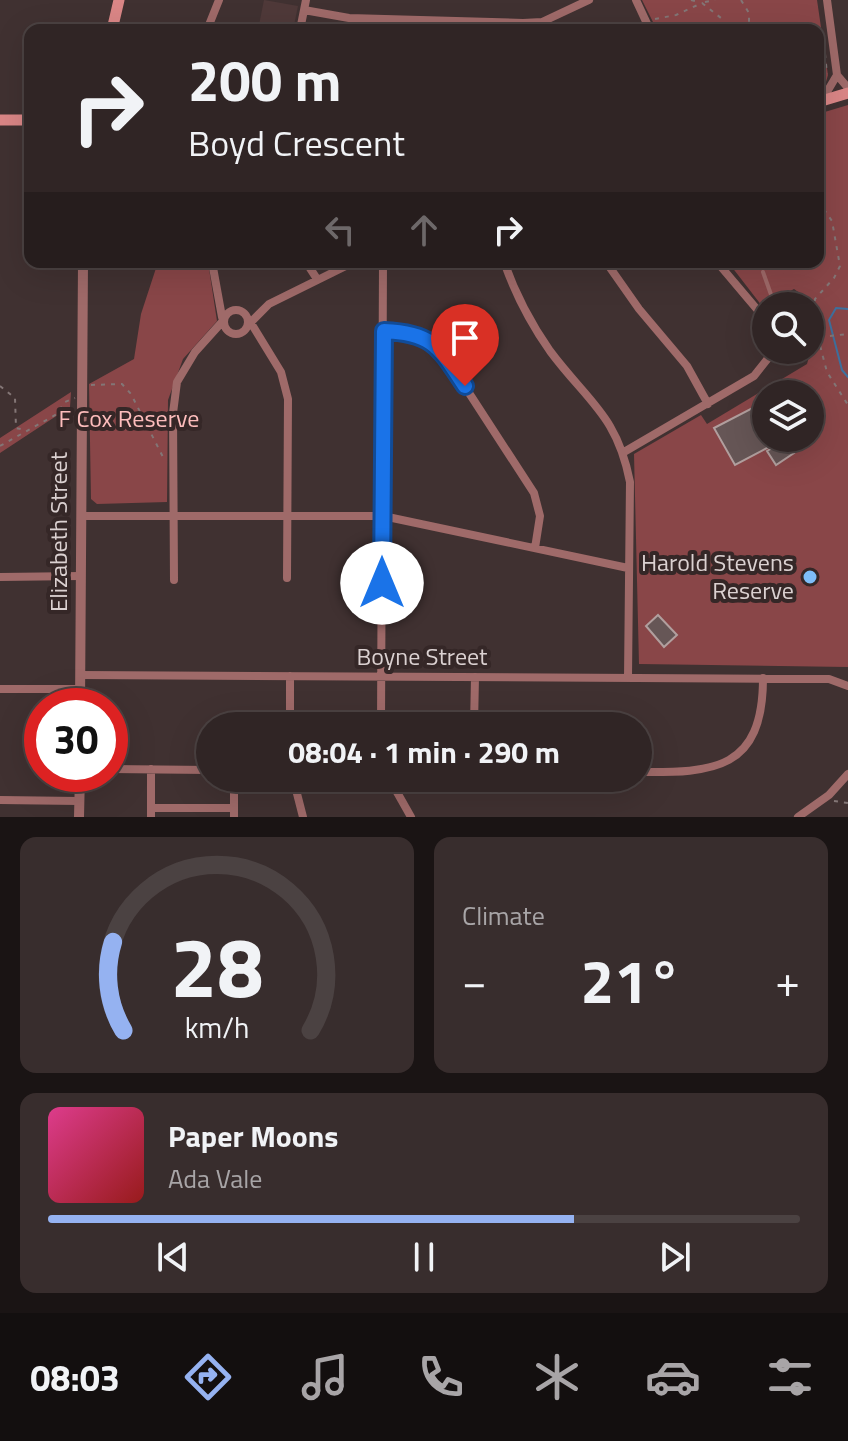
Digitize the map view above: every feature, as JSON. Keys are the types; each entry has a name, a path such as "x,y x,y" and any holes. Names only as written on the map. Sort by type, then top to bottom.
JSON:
{"main road":[{"path":"113,24 119,0"},
{"path":"824,100 848,90"},
{"path":"0,120 24,120"}],"street":[{"path":"209,24 219,0"},
{"path":"301,24 306,0"},
{"path":"304,10 349,18 523,23 542,22 589,0"},
{"path":"636,0 648,24"},
{"path":"827,0 837,75 848,90"},
{"path":"824,94 837,75"},
{"name":"Elizabeth Street","path":"80,688 83,268"},
{"path":"213,268 222,320 229,331"},
{"path":"310,268 317,279"},
{"path":"244,314 341,268"},
{"path":"381,712 383,268"},
{"path":"507,268 531,321 568,374 613,426 624,452 630,482 628,678"},
{"path":"610,268 639,309 687,366 708,404"},
{"path":"722,268 752,303"},
{"path":"216,288 234,311 244,314 251,323 281,372 288,399 287,578"},
{"path":"241,332 269,304"},
{"path":"174,580 173,413 177,382 222,320 234,311"},
{"path":"203,345 229,331 241,332 264,347"},
{"path":"384,331 415,332 432,341 447,359 534,493 540,516 535,548"},
{"path":"624,452 754,376 763,364"},
{"path":"81,516 383,516 628,568"},
{"path":"0,577 81,576"},
{"name":"Boyne Street","path":"80,675 763,678 829,679 848,686"},
{"path":"290,676 290,712"},
{"path":"474,712 475,677"},
{"path":"652,772 693,773 733,757 754,733 763,678"},
{"path":"0,689 24,689"},
{"path":"128,769 196,770"},
{"path":"151,769 151,812 234,813 234,792"},
{"path":"798,817 829,795 848,774"},
{"path":"79,792 79,817"},
{"path":"297,792 303,817"},
{"path":"397,792 411,817"},
{"path":"0,800 79,801"}],"lane":[{"path":"763,272 770,292"}],"path":[{"path":"691,0 702,3 721,18 722,24"},
{"path":"646,20 676,15 715,0"},
{"path":"741,0 749,13 749,24"},
{"path":"822,292 840,266 832,221 824,210"},
{"path":"824,337 848,334"},
{"path":"824,360 827,372 848,405"},
{"path":"89,385 122,384 143,416 173,477"},
{"path":"0,386 15,398 16,428 26,430"},
{"path":"0,446 57,414 65,402 81,396"},
{"path":"833,801 848,803"}],"shaded area":[{"path":"264,0 298,6 294,24 259,24"}],"green space":[{"path":"642,0 817,0 821,24 654,24"},
{"path":"824,48 828,75 824,89"},
{"path":"848,105 848,667 639,664 634,454 701,415 707,424 752,397 752,452 824,452 824,380 780,380 807,364 824,364 824,292 798,292 794,289 788,292 752,293 733,268 824,268 824,112"},
{"name":"F Cox Reserve","path":"156,268 209,268 217,321 183,359 168,400 167,502 97,504 91,499 89,384 134,359 141,314"},
{"path":"71,392 70,407 0,453 0,438"}],"building":[{"path":"752,408 752,452 760,452 735,465 714,428"},
{"path":"768,452 794,453 776,465"},
{"path":"658,615 677,635 664,647 646,626"}],"waterway":[{"path":"848,309 836,308 829,320 842,370 848,377"}],"place":[{"name":"Harold Stevens Reserve","path":"810,577"}],"route":[{"path":"382,583 384,331 415,332 432,341 465,386"}]}
